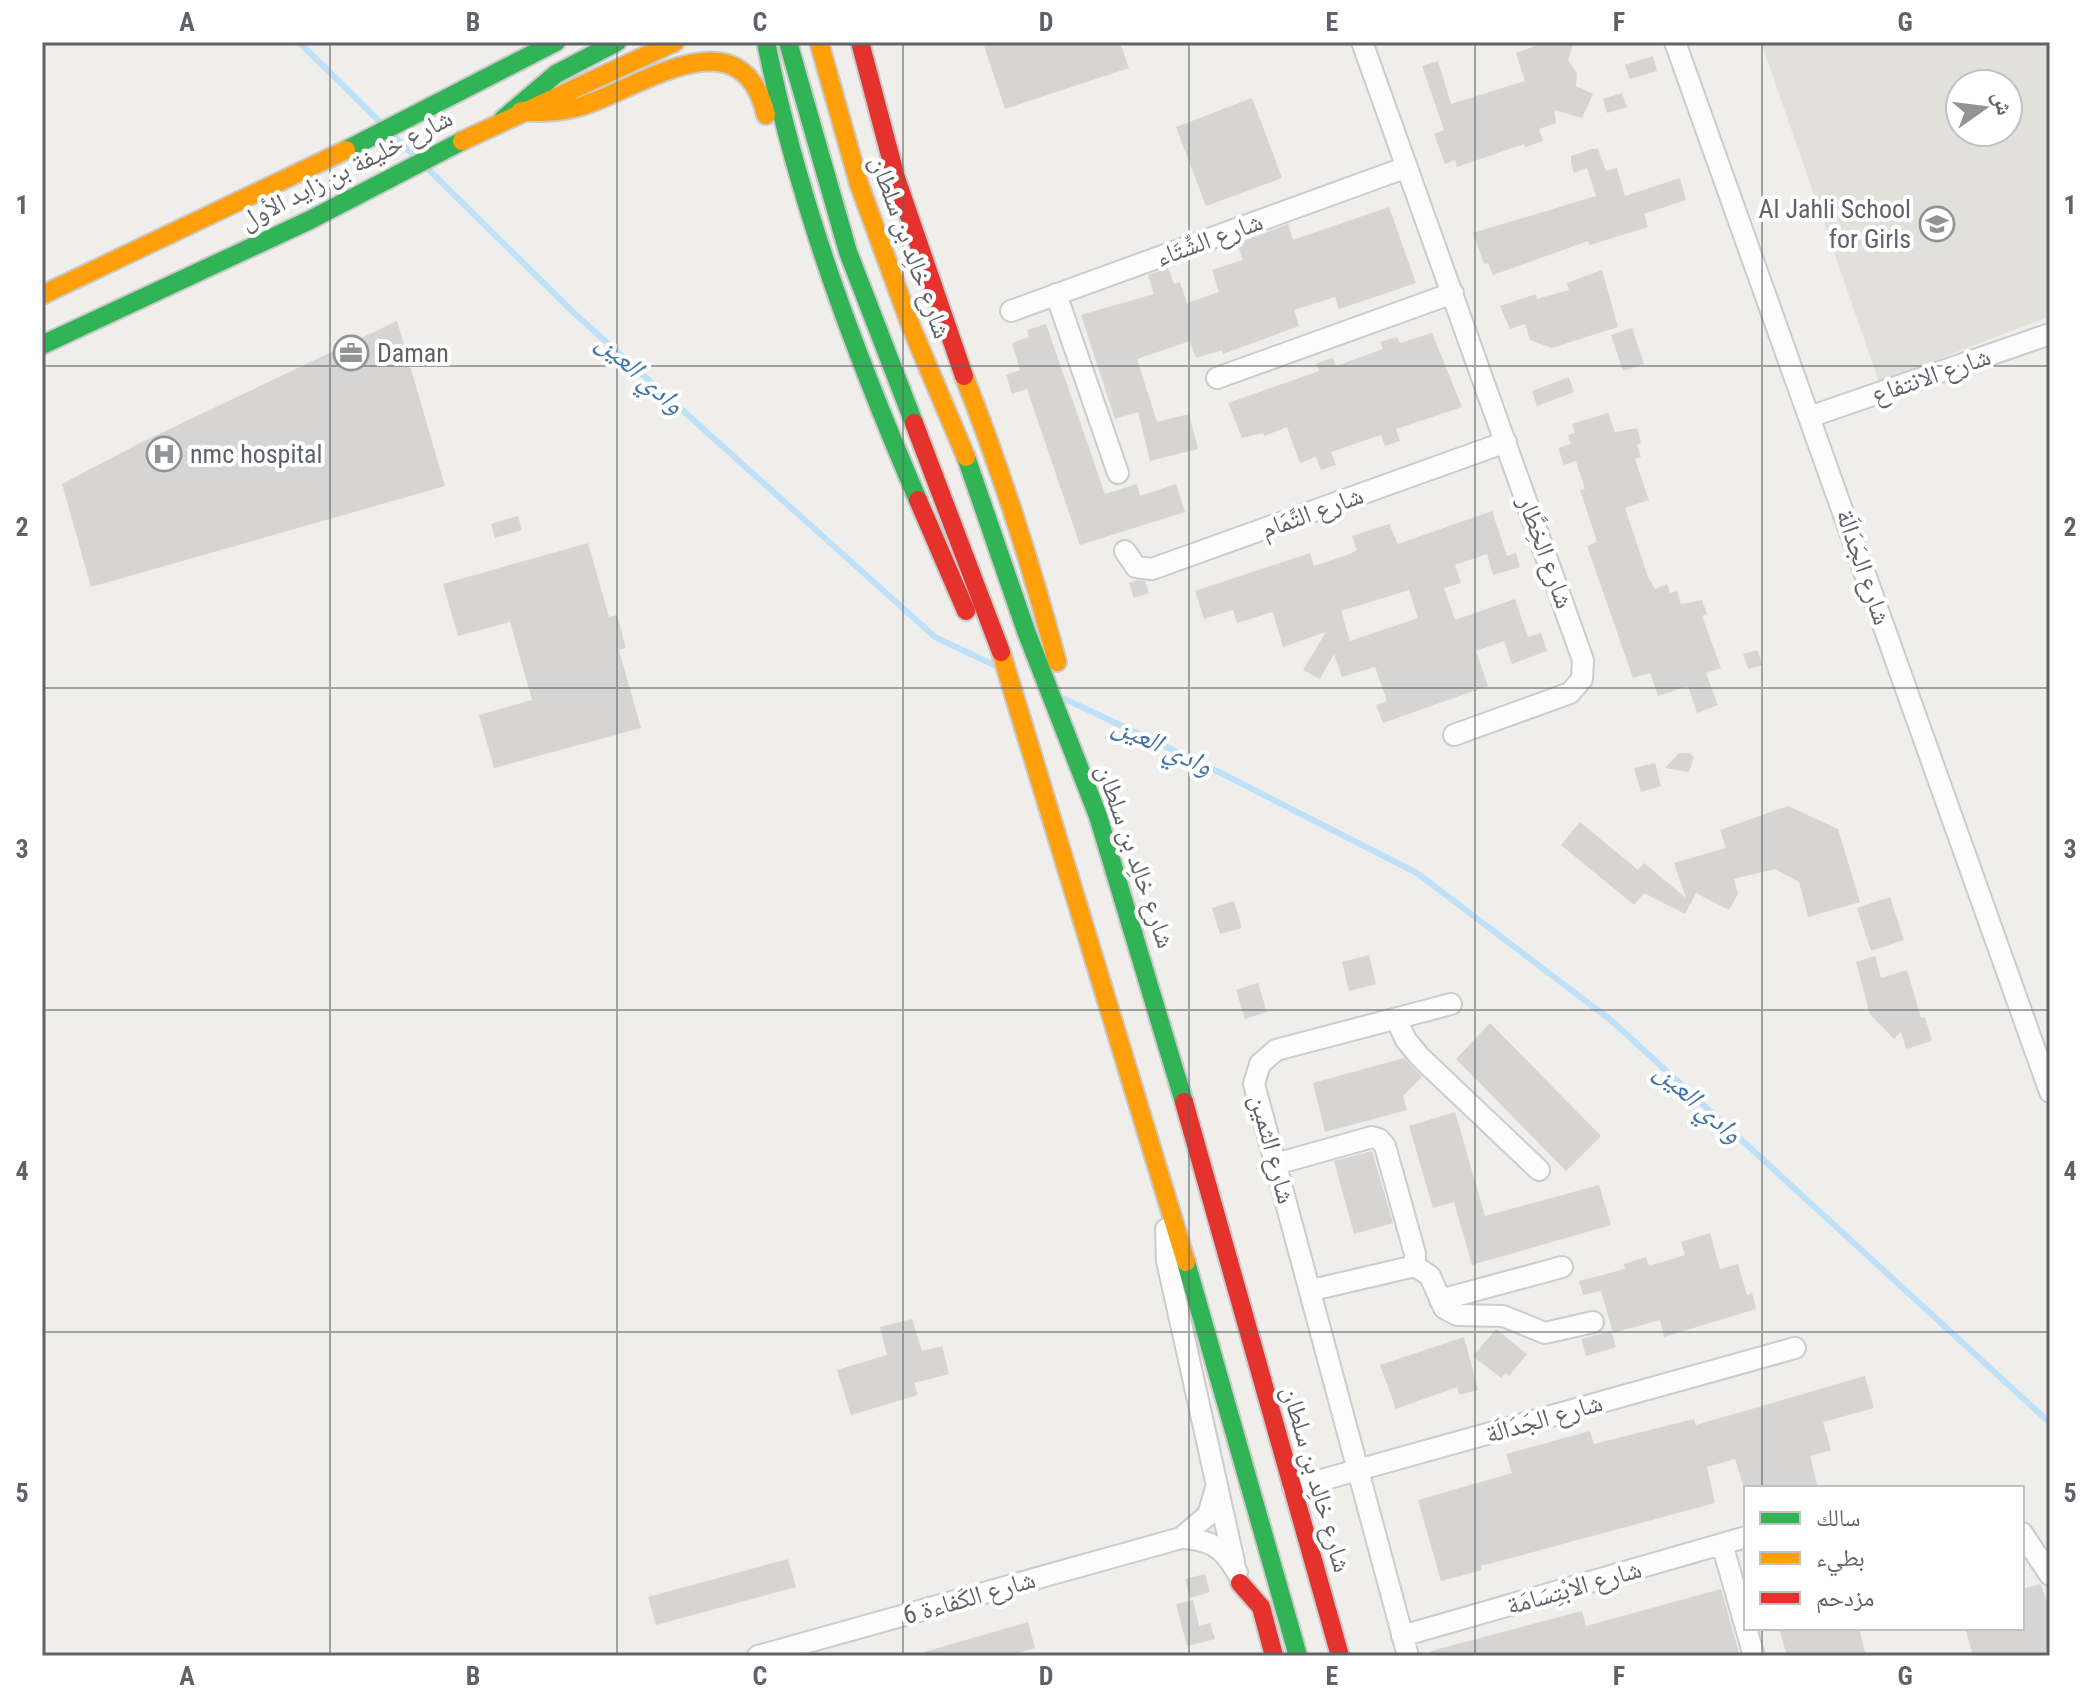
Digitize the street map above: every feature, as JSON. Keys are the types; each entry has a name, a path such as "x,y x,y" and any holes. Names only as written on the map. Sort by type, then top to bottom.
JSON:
{"main road":[{"name":"شارع خليفة بن زايد الأول","path":"42,295 306,171 556,42"},
{"path":"503,119 530,92 562,70 617,42"},
{"name":"شارع خليفة بن زايد الأول","path":"42,345 310,220 503,119 675,42"},
{"path":"766,42 793,168 834,296 1055,828"},
{"path":"788,42 848,252 991,620 1162,1178 1298,1656"},
{"name":"شارع خالِد بن سلطان","path":"819,42 859,184 912,329 967,460 1026,631 1098,816 1153,992 1340,1656"},
{"path":"860,42 896,178 1028,554 1098,816"},
{"path":"878,42 925,232 934,293"},
{"path":"521,111 541,113 582,106 692,62 723,63 746,71 759,88 801,232 834,296"},
{"path":"1238,1577 1261,1607 1274,1656"}],"street":[{"name":"شارع الخِطَّار","path":"1362,42 1581,651 1584,670 1570,693 1454,735"},
{"name":"شارع الجَدَالَة","path":"1675,42 1812,416 2050,1092"},
{"name":"شارع الشِّتَاء","path":"1011,311 1407,167"},
{"path":"1217,378 1453,293"},
{"path":"1056,294 1118,473"},
{"name":"شارع الانتفاع","path":"1812,416 2050,334"},
{"name":"شارع التَّمَام","path":"1125,551 1136,567 1152,569 1506,442"},
{"name":"شارع الثمين","path":"1405,1646 1356,1472 1312,1290 1254,1084 1260,1064 1276,1050 1451,1004"},
{"path":"1396,1019 1420,1057 1539,1170"},
{"path":"1276,1164 1372,1137 1379,1139 1385,1146 1415,1254 1415,1266"},
{"path":"1162,1178 1167,1261 1216,1486 1259,1656"},
{"path":"1312,1290 1415,1266 1430,1276 1440,1300 1457,1315 1503,1316 1545,1333 1593,1322"},
{"path":"1440,1300 1562,1267"},
{"name":"شارع الجَدَالَة","path":"1293,1488 1795,1348"},
{"name":"شارع الكَفاءة 6","path":"758,1656 1181,1538 1208,1515 1216,1486"},
{"path":"2024,1536 2050,1575"},
{"path":"1181,1538 1210,1542 1228,1556 1238,1577"},
{"name":"شارع الابْتِسَامَة","path":"1405,1646 1744,1538"},
{"path":"1722,1544 1744,1621"},
{"path":"1747,1630 1754,1656"}],"shaded area":[{"name":"Al Jahli School for Girls","path":"1761,42 2050,42 2050,316 1879,382"}],"building":[{"path":"995,42 1120,42 1129,68 1005,109 984,46"},
{"path":"1545,42 1574,42 1568,60 1577,73 1576,86 1593,94 1582,118 1554,110 1556,123 1539,129 1543,141 1526,147 1524,144 1457,167 1455,160 1445,164 1434,134 1444,130 1422,66 1438,61 1451,104 1525,81 1516,53"},
{"path":"1653,56 1657,71 1630,79 1625,65"},
{"path":"1622,93 1627,107 1607,113 1603,99"},
{"path":"1252,98 1282,178 1206,206 1176,127"},
{"path":"1598,149 1606,171 1617,168 1625,196 1680,178 1686,200 1644,214 1648,227 1590,245 1588,241 1493,275 1488,263 1484,264 1473,233 1596,196 1587,168 1574,173 1571,162 1571,156"},
{"path":"1389,207 1416,283 1339,309 1335,297 1294,310 1299,326 1223,354 1222,350 1196,358 1190,341 1137,359 1157,422 1189,414 1198,449 1150,461 1138,412 1115,419 1081,315 1154,294 1148,275 1168,268 1174,284 1180,282 1187,303 1219,292 1212,270 1243,260 1237,243 1288,224 1293,240"},
{"path":"1602,270 1618,327 1552,348 1530,340 1525,324 1510,329 1500,306 1536,294 1537,299 1569,290 1567,283"},
{"path":"397,321 445,486 91,587 62,484 142,442"},
{"path":"1046,324 1105,494 1137,484 1140,496 1176,484 1185,512 1080,545 1027,389 1012,394 1006,375 1020,370 1012,343 1029,337 1027,330"},
{"path":"1632,328 1644,364 1623,371 1611,335"},
{"path":"1432,333 1462,407 1396,429 1400,441 1385,446 1381,435 1331,452 1336,465 1321,470 1316,457 1300,463 1287,427 1264,436 1263,433 1242,438 1228,403 1319,371 1316,364 1323,361 1333,358 1336,366 1383,349 1380,342 1397,337 1400,343"},
{"path":"1569,377 1574,392 1537,406 1532,391"},
{"path":"1608,413 1615,432 1637,428 1641,443 1637,445 1641,457 1635,459 1649,500 1625,508 1648,577 1655,589 1667,584 1670,593 1677,591 1681,604 1702,600 1707,614 1702,616 1721,668 1706,673 1718,705 1697,713 1688,686 1658,696 1650,673 1633,678 1587,546 1597,542 1580,490 1585,489 1576,461 1564,465 1558,448 1571,444 1568,435 1575,433 1572,424"},
{"path":"1492,511 1507,556 1516,553 1520,567 1493,575 1487,554 1455,565 1461,583 1444,588 1455,620 1515,599 1528,637 1541,633 1547,651 1512,664 1504,641 1476,651 1488,686 1383,723 1376,705 1387,701 1375,667 1342,677 1334,654 1320,679 1303,670 1326,632 1283,647 1273,612 1237,623 1233,610 1204,619 1195,591 1310,553 1314,566 1350,554 1357,550 1352,536 1389,524 1398,544","holes":["1409,590 1418,618 1350,641 1341,611"]},
{"path":"518,516 522,530 495,538 491,524"},
{"path":"588,543 609,617 617,615 626,648 619,650 641,728 494,768 479,715 532,700 510,622 458,636 443,584"},
{"path":"1145,581 1149,593 1134,598 1129,583"},
{"path":"1757,650 1763,665 1748,669 1743,654"},
{"path":"1679,753 1690,753 1694,757 1689,772 1665,768"},
{"path":"1655,763 1661,786 1641,792 1634,768"},
{"path":"1788,806 1838,829 1860,902 1808,917 1799,882 1775,869 1734,879 1738,894 1729,910 1696,893 1685,914 1644,893 1634,905 1561,845 1580,822 1638,870 1644,863 1686,898 1674,863 1726,848 1720,830"},
{"path":"1890,897 1904,940 1871,951 1857,908"},
{"path":"1234,901 1242,928 1220,934 1212,908"},
{"path":"1369,955 1376,984 1349,991 1342,962"},
{"path":"1875,956 1881,978 1907,970 1921,1018 1925,1017 1932,1041 1906,1049 1901,1032 1894,1039 1870,1014 1856,962"},
{"path":"1258,983 1267,1012 1245,1019 1236,990"},
{"path":"1490,1023 1601,1136 1566,1171 1456,1059"},
{"path":"1404,1058 1422,1077 1403,1096 1407,1110 1325,1132 1313,1083"},
{"path":"1455,1112 1485,1216 1599,1185 1611,1225 1472,1265 1454,1202 1433,1208 1409,1126"},
{"path":"1372,1151 1393,1223 1354,1234 1334,1161"},
{"path":"1710,1233 1720,1269 1738,1264 1747,1295 1752,1293 1756,1309 1664,1337 1660,1320 1613,1333 1601,1291 1583,1295 1579,1281 1625,1269 1624,1264 1646,1257 1649,1266 1685,1255 1681,1242"},
{"path":"912,1319 922,1351 942,1346 949,1374 914,1383 918,1395 851,1415 837,1370 887,1355 880,1327"},
{"path":"1496,1329 1527,1354 1509,1376 1505,1373 1501,1378 1473,1356"},
{"path":"1611,1331 1616,1347 1586,1356 1581,1339"},
{"path":"1464,1337 1478,1390 1459,1395 1457,1387 1396,1409 1380,1365"},
{"path":"1865,1376 1874,1408 1823,1422 1831,1450 1810,1456 1818,1486 1744,1488 1735,1459 1707,1467 1715,1503 1481,1566 1482,1570 1441,1581 1418,1500 1512,1473 1506,1454 1590,1431 1594,1444 1694,1419 1696,1425"},
{"path":"788,1559 796,1587 656,1625 648,1597"},
{"path":"1205,1574 1210,1592 1190,1598 1185,1579"},
{"path":"2041,1584 2050,1612 2050,1656 1973,1656 1966,1630 2024,1630 2024,1588"},
{"path":"1721,1589 1740,1656 1432,1656 1431,1651 1582,1611 1586,1626"},
{"path":"1193,1600 1199,1626 1210,1623 1215,1639 1187,1646 1176,1604"},
{"path":"1028,1622 1035,1648 1007,1656 924,1656 924,1652"},
{"path":"1780,1630 1860,1630 1866,1656 1787,1656"}],"waterway":[{"name":"وادي العين","path":"299,42 382,124"},
{"name":"وادي العين","path":"393,135 416,158"},
{"name":"وادي العين","path":"427,168 573,312 935,637 994,665"},
{"name":"وادي العين","path":"1065,699 1219,772 1417,873 1612,1021 2050,1423"}],"traffic: fast":[{"path":"346,150 556,42"},
{"path":"503,119 556,74 617,42"},
{"path":"766,42 811,218 850,332 918,500"},
{"path":"788,42 848,252 914,423"},
{"path":"42,345 310,220 462,141"},
{"path":"966,457 1026,631 1098,816 1184,1102"},
{"path":"1186,1262 1298,1656"}],"traffic: slow":[{"path":"462,141 675,42"},
{"path":"819,42 859,184 912,329 966,457"},
{"path":"521,111 552,112 575,108 661,73 688,64 713,62 735,67 753,84 766,115"},
{"path":"42,295 346,150"},
{"path":"964,376 1015,518 1057,662"},
{"path":"1001,652 1186,1262"}],"traffic: jam":[{"path":"860,42 896,178 964,376"},
{"path":"914,423 1001,652"},
{"path":"918,500 966,611"},
{"path":"1184,1102 1340,1656"},
{"path":"1240,1583 1261,1607 1274,1656"}],"place":[{"name":"Al Jahli School for Girls","path":"1937,224"},
{"name":"Daman","path":"351,353"},
{"name":"nmc hospital","path":"164,454"}]}
